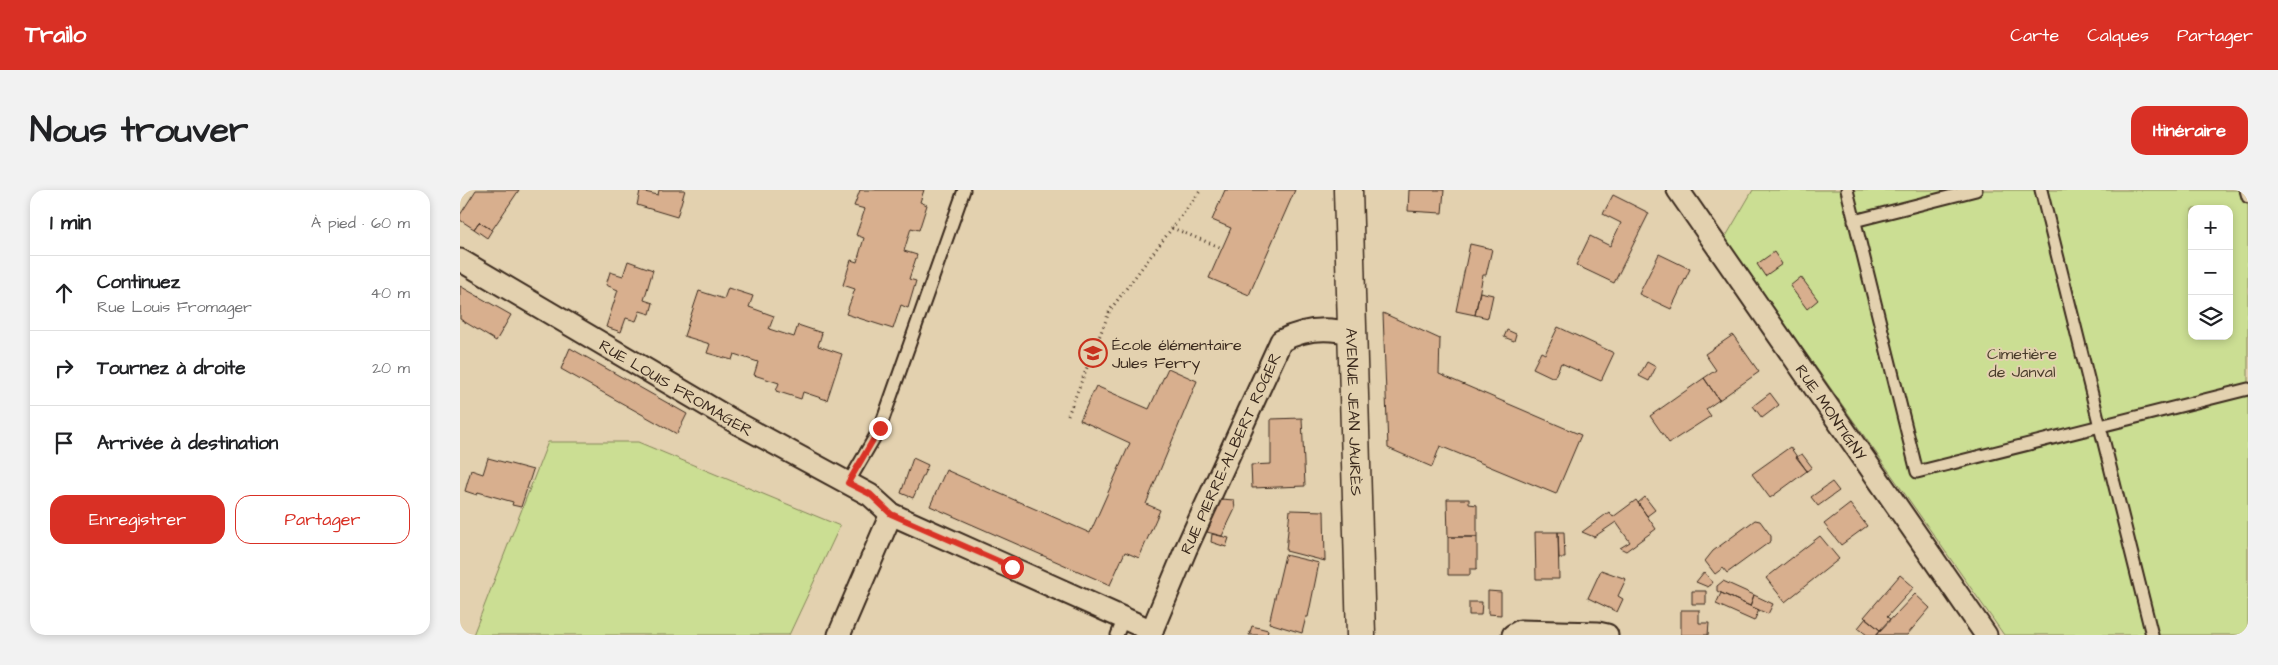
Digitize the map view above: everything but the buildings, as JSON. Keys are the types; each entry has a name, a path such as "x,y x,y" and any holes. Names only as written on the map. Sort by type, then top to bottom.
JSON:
{"street":[{"name":"AVENUE JEAN JAURÈS","path":"1348,190 1354,334 1361,635"},
{"name":"RUE MONTIGNY","path":"1678,190 1986,635"},
{"name":"RUE LOUIS FROMAGER","path":"460,260 737,423 870,494 891,514 1120,626 1151,633"},
{"name":"RUE PIERRE-ALBERT ROGER","path":"1151,633 1186,549 1281,341 1297,332 1339,329 1354,334"},
{"path":"839,635 891,514"},
{"path":"1513,635 1520,631 1598,633 1607,635"}],"lane":[{"path":"848,483 880,428 964,190"},
{"path":"1846,190 1917,472 2248,388"},
{"path":"1854,221 1976,190"},
{"path":"2041,190 2152,635"},
{"path":"2246,190 2248,197"}],"path":[{"path":"1068,415 1110,310 1201,190"},
{"path":"1172,228 1222,248"}],"green space":[{"name":"Cimetière de Janval","path":"1753,190 2248,190 2248,635 2004,635 1725,238"},
{"path":"548,442 638,442 840,526 789,635 473,635"}],"place":[{"name":"École élémentaire Jules Ferry","path":"1093,353"}],"route":[{"path":"880,428 848,483 870,494 891,514 1012,567"}]}
